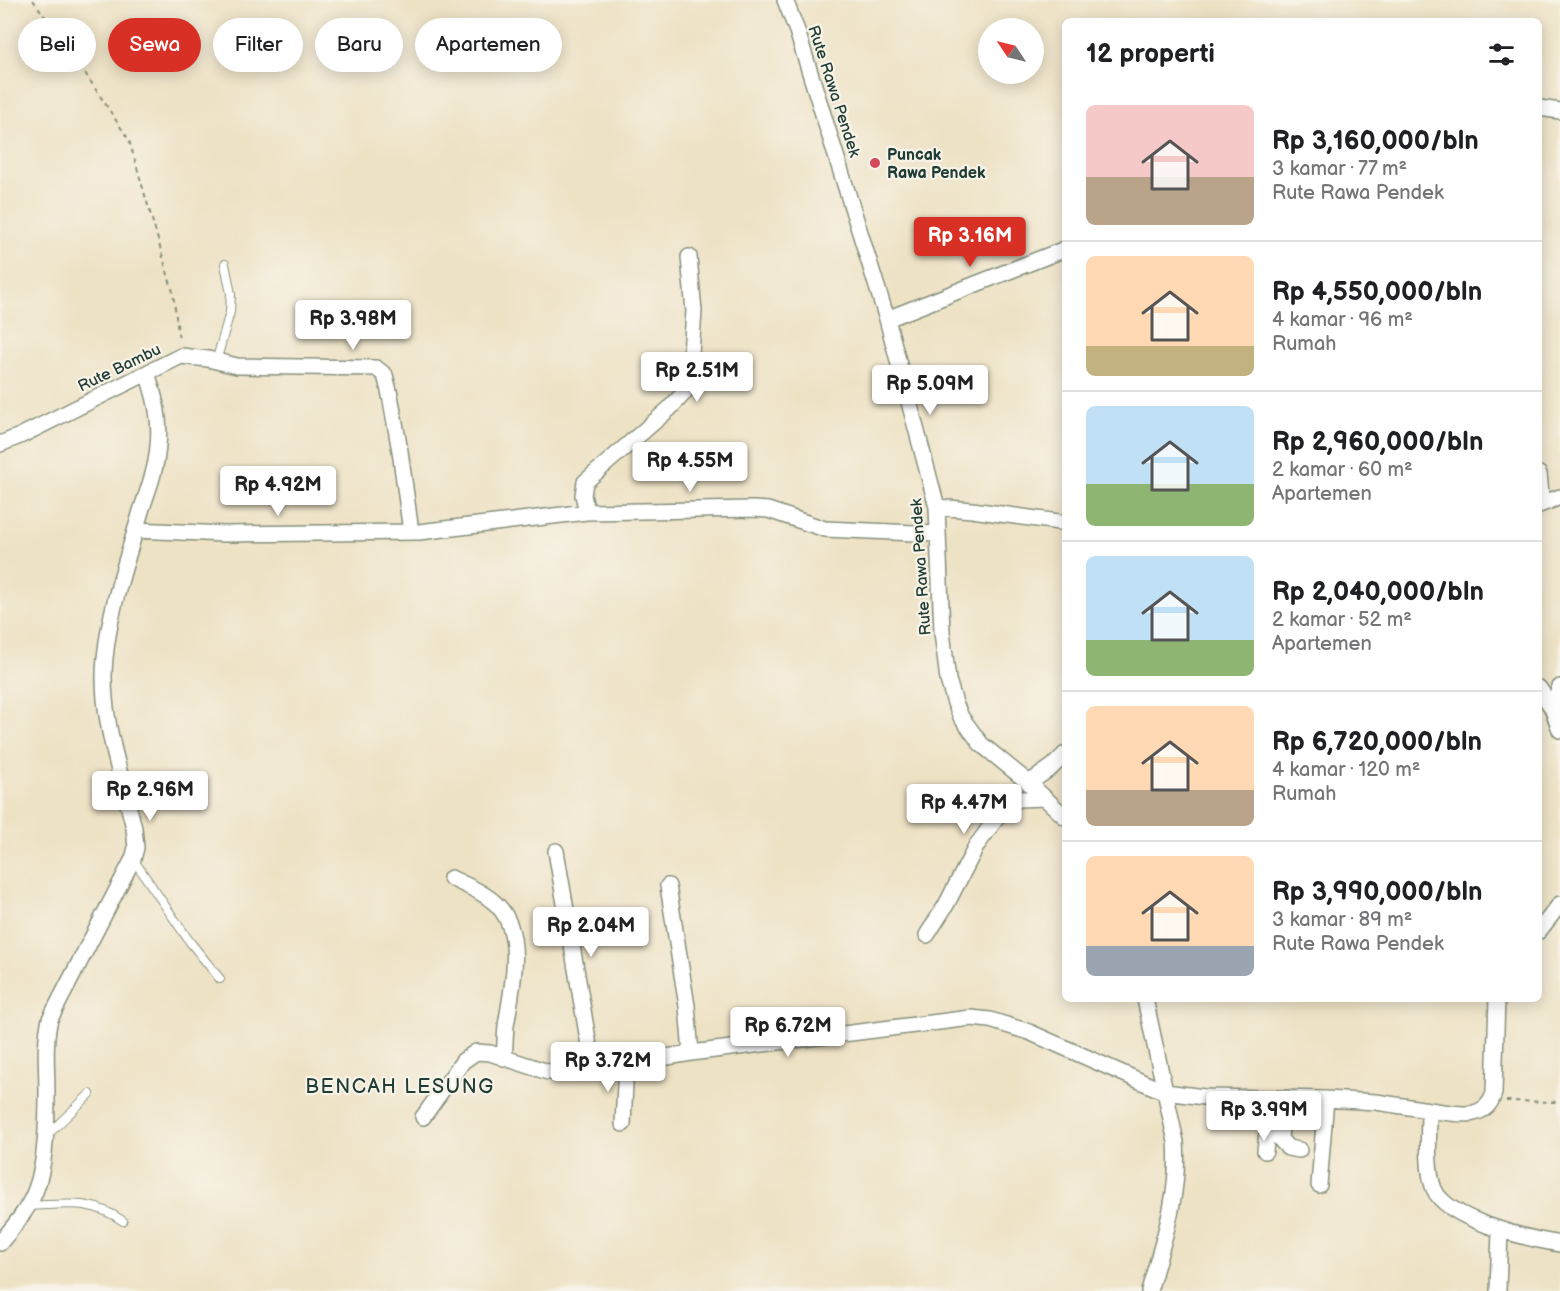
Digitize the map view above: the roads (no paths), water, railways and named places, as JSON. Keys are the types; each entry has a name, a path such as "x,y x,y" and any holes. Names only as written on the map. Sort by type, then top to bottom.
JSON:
{"street":[{"name":"Rute Rawa Pendek","path":"785,0 797,31 887,319 937,507 942,632 948,680 955,703 967,728 981,744 1029,783 1062,815"},
{"path":"1542,108 1560,111"},
{"path":"887,319 1062,250"},
{"path":"587,512 583,495 585,482 669,409 686,389 690,368 694,311 689,256"},
{"name":"Rute Bambu","path":"0,444 181,356 237,366 376,368 383,371 388,388 415,532"},
{"path":"0,1243 28,1206 36,1188 44,1138 47,1094 46,1039 50,1019 133,859 136,848 134,828 105,705 104,679 111,620 121,577 159,444 158,412 147,373"},
{"path":"1542,503 1560,497"},
{"path":"937,507 1059,522"},
{"path":"136,530 225,534 415,532 587,512 754,508 779,513 825,529 937,534"},
{"path":"1552,708 1560,687"},
{"path":"1542,693 1552,708 1560,730"},
{"path":"1029,783 1062,757"},
{"path":"927,935 946,905 977,845 1003,809 1018,799 1045,798"},
{"path":"556,851 593,1069"},
{"path":"451,878 490,899 508,919 514,951 514,968 504,1058"},
{"path":"668,886 687,1006 691,1053"},
{"path":"1542,927 1560,904"},
{"path":"1146,1002 1176,1142 1176,1178 1172,1210 1149,1291"},
{"path":"423,1117 467,1056 480,1052 548,1072 593,1069 691,1053 971,1017 990,1020 1029,1032 1165,1092 1204,1097 1376,1102 1470,1115 1488,1106 1494,1092 1497,1002"},
{"path":"623,1124 626,1064"},
{"path":"1277,1099 1280,1139 1288,1148 1299,1150"},
{"path":"1265,1151 1277,1099"},
{"path":"1319,1185 1326,1099"},
{"path":"1429,1110 1431,1174 1437,1195 1456,1210 1500,1230 1560,1244"},
{"path":"1498,1291 1500,1230"}],"lane":[{"path":"216,362 228,324 231,303 225,264"},
{"path":"133,859 190,942 220,979"},
{"path":"44,1138 90,1094"},
{"path":"28,1206 84,1204 110,1212 123,1221"}],"place":[{"name":"Puncak Rawa Pendek","path":"875,163"}],"district":[{"name":"BENCAH LESUNG","path":"400,1086"}]}
